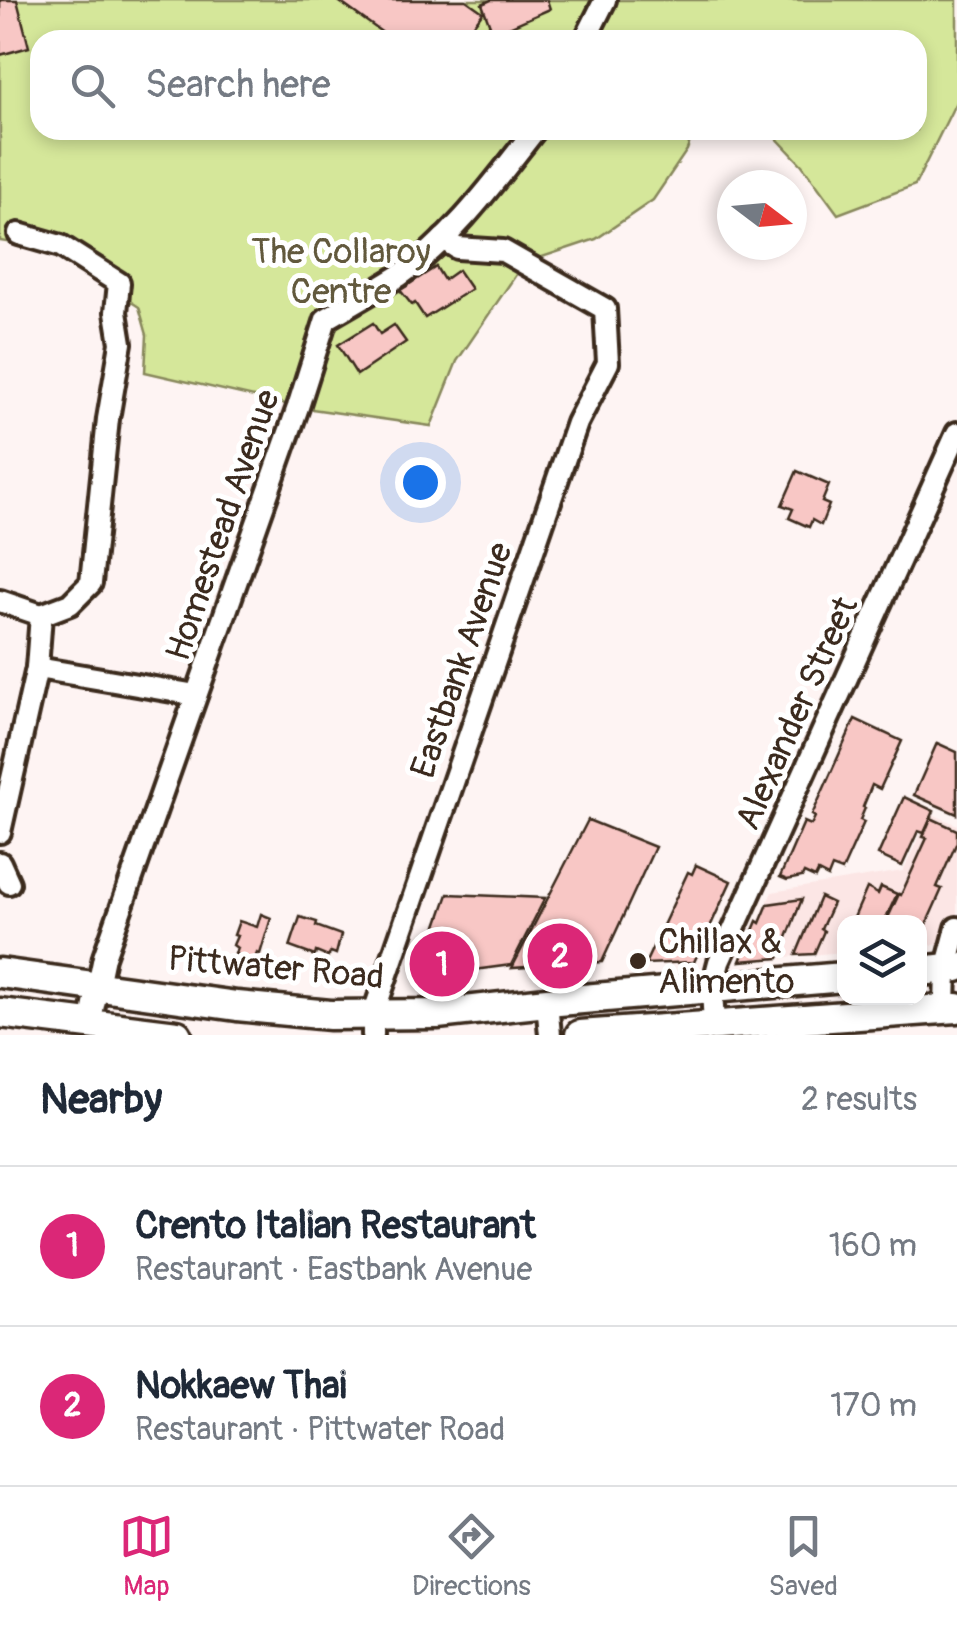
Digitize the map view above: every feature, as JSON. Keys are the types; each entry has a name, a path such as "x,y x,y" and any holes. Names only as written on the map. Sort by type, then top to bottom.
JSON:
{"highway":[{"name":"Pittwater Road","path":"0,973 373,1025 547,1002 837,979"},
{"path":"580,1035 714,1024 883,1023 951,1008"},
{"path":"0,1014 177,1035"}],"street":[{"path":"590,30 606,0"},
{"name":"Homestead Avenue","path":"90,1024 104,957 326,319 399,275 442,239 478,203 527,140"},
{"path":"0,601 41,615 70,604 91,584 120,344 116,312 119,283 61,246 19,234"},
{"name":"Eastbank Avenue","path":"373,1025 577,424 608,363 605,309 503,250 456,248 442,239"},
{"name":"Alexander Street","path":"714,1024 712,990 719,962 957,433"},
{"path":"0,832 37,668 41,615"},
{"path":"37,668 196,696"},
{"path":"0,863 9,884"},
{"path":"951,1008 941,969 957,928"},
{"path":"547,1002 550,1035"}],"shaded area":[{"path":"930,813 957,825 957,943 927,945 927,915 837,915 837,953 740,961 772,892 903,871"}],"green space":[{"name":"The Collaroy Centre","path":"0,0 957,0 957,100 915,185 838,214 807,170 778,140 927,140 927,30 30,30 30,140 690,140 653,200 596,239 524,263 457,361 431,426 298,407 145,372 147,335 139,307 50,249 0,241"}],"building":[{"path":"0,0 17,0 29,47 0,55"},
{"path":"337,0 466,0 483,12 470,30 379,30"},
{"path":"491,0 547,0 550,9 502,30 492,30 482,4"},
{"path":"436,267 444,280 458,270 471,289 425,318 400,290"},
{"path":"373,323 380,334 394,325 406,342 357,375 338,345"},
{"path":"797,471 829,485 822,502 829,505 821,525 812,520 809,527 789,518 793,509 782,505"},
{"path":"855,719 902,741 880,789 872,785 860,820 864,822 842,871 832,867 828,877 818,872 815,878 804,873 787,880 780,877 804,822 811,825 815,817 812,815"},
{"path":"937,743 957,752 957,814 914,795"},
{"path":"904,797 934,811 924,833 918,831 902,866 878,855"},
{"path":"931,818 957,830 957,842 937,887 942,889 927,922 927,915 889,915 927,838 923,837"},
{"path":"588,820 655,847 602,962 512,968"},
{"path":"696,865 731,881 694,962 645,964 688,872 692,874"},
{"path":"881,887 897,894 887,915 855,915 867,888 878,894"},
{"path":"448,894 545,898 511,965 429,976 422,969"},
{"path":"820,897 833,903 821,929 824,931 814,954 796,955"},
{"path":"802,899 779,958 740,961 768,904"},
{"path":"261,914 271,918 260,954 254,961 235,954 234,935 239,921 257,927"},
{"path":"300,917 341,935 336,954 331,952 328,957 316,952 315,956 290,947"}],"place":[{"name":"Nokkaew Thai","path":"560,956"},
{"name":"Chillax & Alimento","path":"638,961"},
{"name":"Crento Italian Restaurant","path":"442,964"}]}
